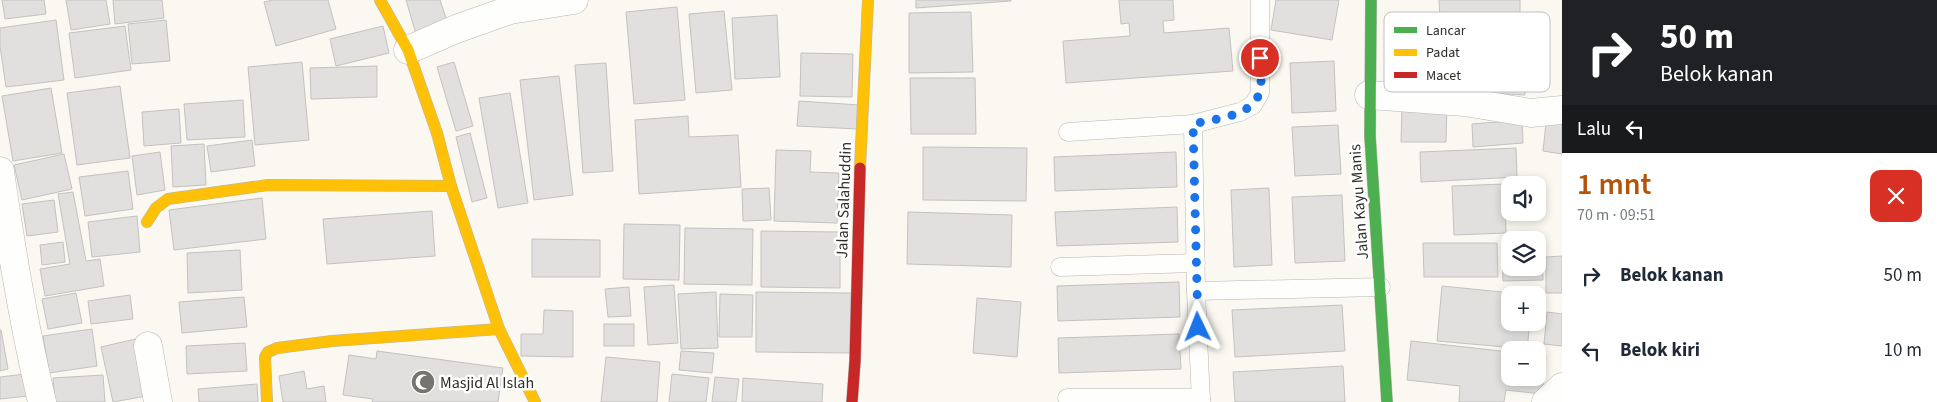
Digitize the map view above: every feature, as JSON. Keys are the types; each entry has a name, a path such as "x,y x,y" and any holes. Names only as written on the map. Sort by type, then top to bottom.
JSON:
{"street":[{"path":"380,0 408,50 437,134 451,186 499,329 534,402"},
{"path":"408,50 509,5 574,0"},
{"name":"Jalan Salahuddin","path":"852,402 856,320 859,166 866,79 868,0"},
{"name":"Jalan Kayu Manis","path":"1371,0 1369,95 1372,182 1388,402"},
{"path":"1369,95 1465,102 1531,113 1562,110"},
{"path":"0,171 25,330 42,402"},
{"path":"147,222 156,208 168,199 268,185 451,186"},
{"path":"267,402 265,357 268,352 277,348 332,341 499,329"},
{"path":"148,346 158,402"},
{"path":"1546,402 1562,387"}],"lane":[{"path":"1068,132 1193,124 1240,112 1253,106 1260,93 1260,0"},
{"path":"1067,398 1201,400 1196,291 1193,124"},
{"path":"1060,267 1196,263"},
{"path":"1196,291 1381,288"}],"building":[{"path":"2,0 44,0 46,14 5,19"},
{"path":"66,0 106,0 110,24 71,30"},
{"path":"113,0 162,0 164,18 115,24"},
{"path":"273,0 328,0 336,29 276,46 264,2"},
{"path":"406,0 440,0 448,24 416,34"},
{"path":"916,0 1011,0 1011,1 916,8"},
{"path":"1119,0 1173,0 1174,20 1163,21 1164,33 1229,28 1233,71 1066,83 1063,41 1130,36 1129,23 1121,24"},
{"path":"1276,0 1339,0 1332,40 1271,30"},
{"path":"1439,0 1520,0 1520,12 1440,12"},
{"path":"677,7 685,100 634,104 626,12"},
{"path":"724,11 732,90 696,93 689,14"},
{"path":"971,12 973,72 909,73 909,13"},
{"path":"777,15 780,77 735,79 732,18"},
{"path":"56,20 64,80 6,87 0,46 0,28"},
{"path":"166,20 170,61 132,64 128,24"},
{"path":"125,26 131,70 75,78 69,33"},
{"path":"383,26 389,53 336,66 330,39"},
{"path":"801,53 853,54 852,97 800,96"},
{"path":"1334,61 1336,111 1292,113 1290,63"},
{"path":"302,62 309,140 255,145 248,67"},
{"path":"454,62 473,126 456,131 437,67"},
{"path":"606,63 613,171 583,173 575,65"},
{"path":"377,66 377,97 311,99 310,68"},
{"path":"559,76 573,195 534,200 520,80"},
{"path":"910,78 975,78 976,134 911,134"},
{"path":"120,86 130,158 77,165 67,93"},
{"path":"51,88 62,153 13,161 2,96"},
{"path":"1469,92 1525,92 1525,95"},
{"path":"510,93 528,203 498,208 479,98"},
{"path":"243,100 245,137 187,140 184,104"},
{"path":"799,101 859,105 858,129 797,126"},
{"path":"1402,105 1447,106 1446,142 1401,142"},
{"path":"179,109 181,143 144,146 142,112"},
{"path":"1547,114 1562,116 1562,154 1543,151"},
{"path":"688,116 689,137 738,135 741,187 639,194 635,120"},
{"path":"1522,120 1523,143 1473,147 1472,124"},
{"path":"1338,125 1341,174 1295,176 1292,127"},
{"path":"470,133 487,198 472,202 456,137"},
{"path":"252,140 255,166 211,172 207,146"},
{"path":"204,144 206,185 173,187 171,146"},
{"path":"923,147 1027,148 1026,201 923,200"},
{"path":"1516,148 1517,176 1421,182 1420,152"},
{"path":"776,150 811,151 810,172 839,173 837,223 774,221"},
{"path":"160,152 165,190 137,195 132,156"},
{"path":"1176,152 1177,187 1055,191 1054,157"},
{"path":"64,154 72,189 22,200 14,165"},
{"path":"128,171 133,209 85,216 79,177"},
{"path":"1501,184 1501,221 1506,221 1506,231 1501,231 1501,233 1454,235 1452,186"},
{"path":"769,188 771,220 743,221 742,189"},
{"path":"1269,188 1272,265 1234,267 1231,190"},
{"path":"73,192 86,261 100,259 104,286 45,296 40,269 70,264 58,194"},
{"path":"1342,195 1345,261 1295,263 1292,197"},
{"path":"262,198 266,239 174,250 169,210"},
{"path":"54,200 58,232 27,236 22,204"},
{"path":"1177,207 1178,242 1057,246 1055,212"},
{"path":"432,211 435,256 327,264 323,219"},
{"path":"908,212 1012,215 1011,267 907,264"},
{"path":"137,216 140,252 92,257 88,222"},
{"path":"624,224 680,225 679,280 623,279"},
{"path":"685,228 753,229 752,285 684,284"},
{"path":"761,231 840,232 840,288 761,287"},
{"path":"532,239 600,240 600,277 532,277"},
{"path":"63,242 65,262 42,265 40,245"},
{"path":"1423,243 1497,243 1498,277 1424,277"},
{"path":"240,250 242,290 188,293 187,253"},
{"path":"1562,256 1562,293 1546,293 1546,257"},
{"path":"1503,276 1543,276 1543,280 1503,281"},
{"path":"1179,282 1180,317 1058,321 1057,286"},
{"path":"674,285 678,343 648,345 644,287"},
{"path":"1442,286 1501,292 1501,331 1529,331 1528,341 1501,341 1501,347 1437,341"},
{"path":"629,287 631,316 608,317 605,289"},
{"path":"716,292 718,348 681,349 678,294"},
{"path":"756,292 851,293 851,353 756,352"},
{"path":"76,293 82,323 48,329 42,299"},
{"path":"720,294 753,295 752,337 719,337"},
{"path":"130,295 133,319 91,324 88,301"},
{"path":"244,297 247,327 182,333 179,302"},
{"path":"977,298 1021,302 1017,357 973,353"},
{"path":"1342,305 1345,351 1235,357 1232,310"},
{"path":"544,310 573,311 573,357 521,356 521,334 543,334"},
{"path":"1547,312 1562,314 1562,346 1546,344 1546,341 1544,341"},
{"path":"604,324 634,324 634,346 604,346"},
{"path":"92,329 97,366 49,373 43,336"},
{"path":"0,330 8,369 0,371"},
{"path":"1179,334 1181,369 1059,373 1058,338"},
{"path":"140,338 152,395 113,402 101,347"},
{"path":"1411,341 1501,351 1501,386 1543,386 1542,394 1506,390 1504,402 1459,402 1460,386 1407,380"},
{"path":"245,343 247,371 187,374 186,346"},
{"name":"Masjid Al Islah","path":"377,351 503,368 498,402 372,402 373,399 343,395 349,355 376,359"},
{"path":"681,351 714,353 712,373 679,370"},
{"path":"606,357 660,362 657,402 601,402"},
{"path":"1343,366 1345,402 1235,402 1233,372"},
{"path":"304,371 307,389 324,386 326,402 283,402 279,376"},
{"path":"25,374 28,396 0,399 0,377"},
{"path":"672,374 709,378 706,402 669,402"},
{"path":"103,375 105,402 55,402 53,378"},
{"path":"715,377 739,379 736,402 712,402"},
{"path":"743,378 823,384 822,402 742,402"},
{"path":"257,384 258,402 199,402 198,389"}],"traffic: fast":[{"path":"1371,0 1370,136 1387,402"}],"traffic: slow":[{"path":"380,0 408,50 437,133 451,186 499,329 535,402"},
{"path":"860,168 868,0"},
{"path":"147,222 156,208 168,199 268,185 451,186"},
{"path":"267,402 265,357 268,352 277,348 332,341 499,329"}],"traffic: jam":[{"path":"852,402 855,361 860,168"}],"place":[{"name":"Masjid Al Islah","path":"423,382"}],"route":[{"path":"1198,327 1193,124 1240,112 1253,106 1260,93 1260,58"}]}
